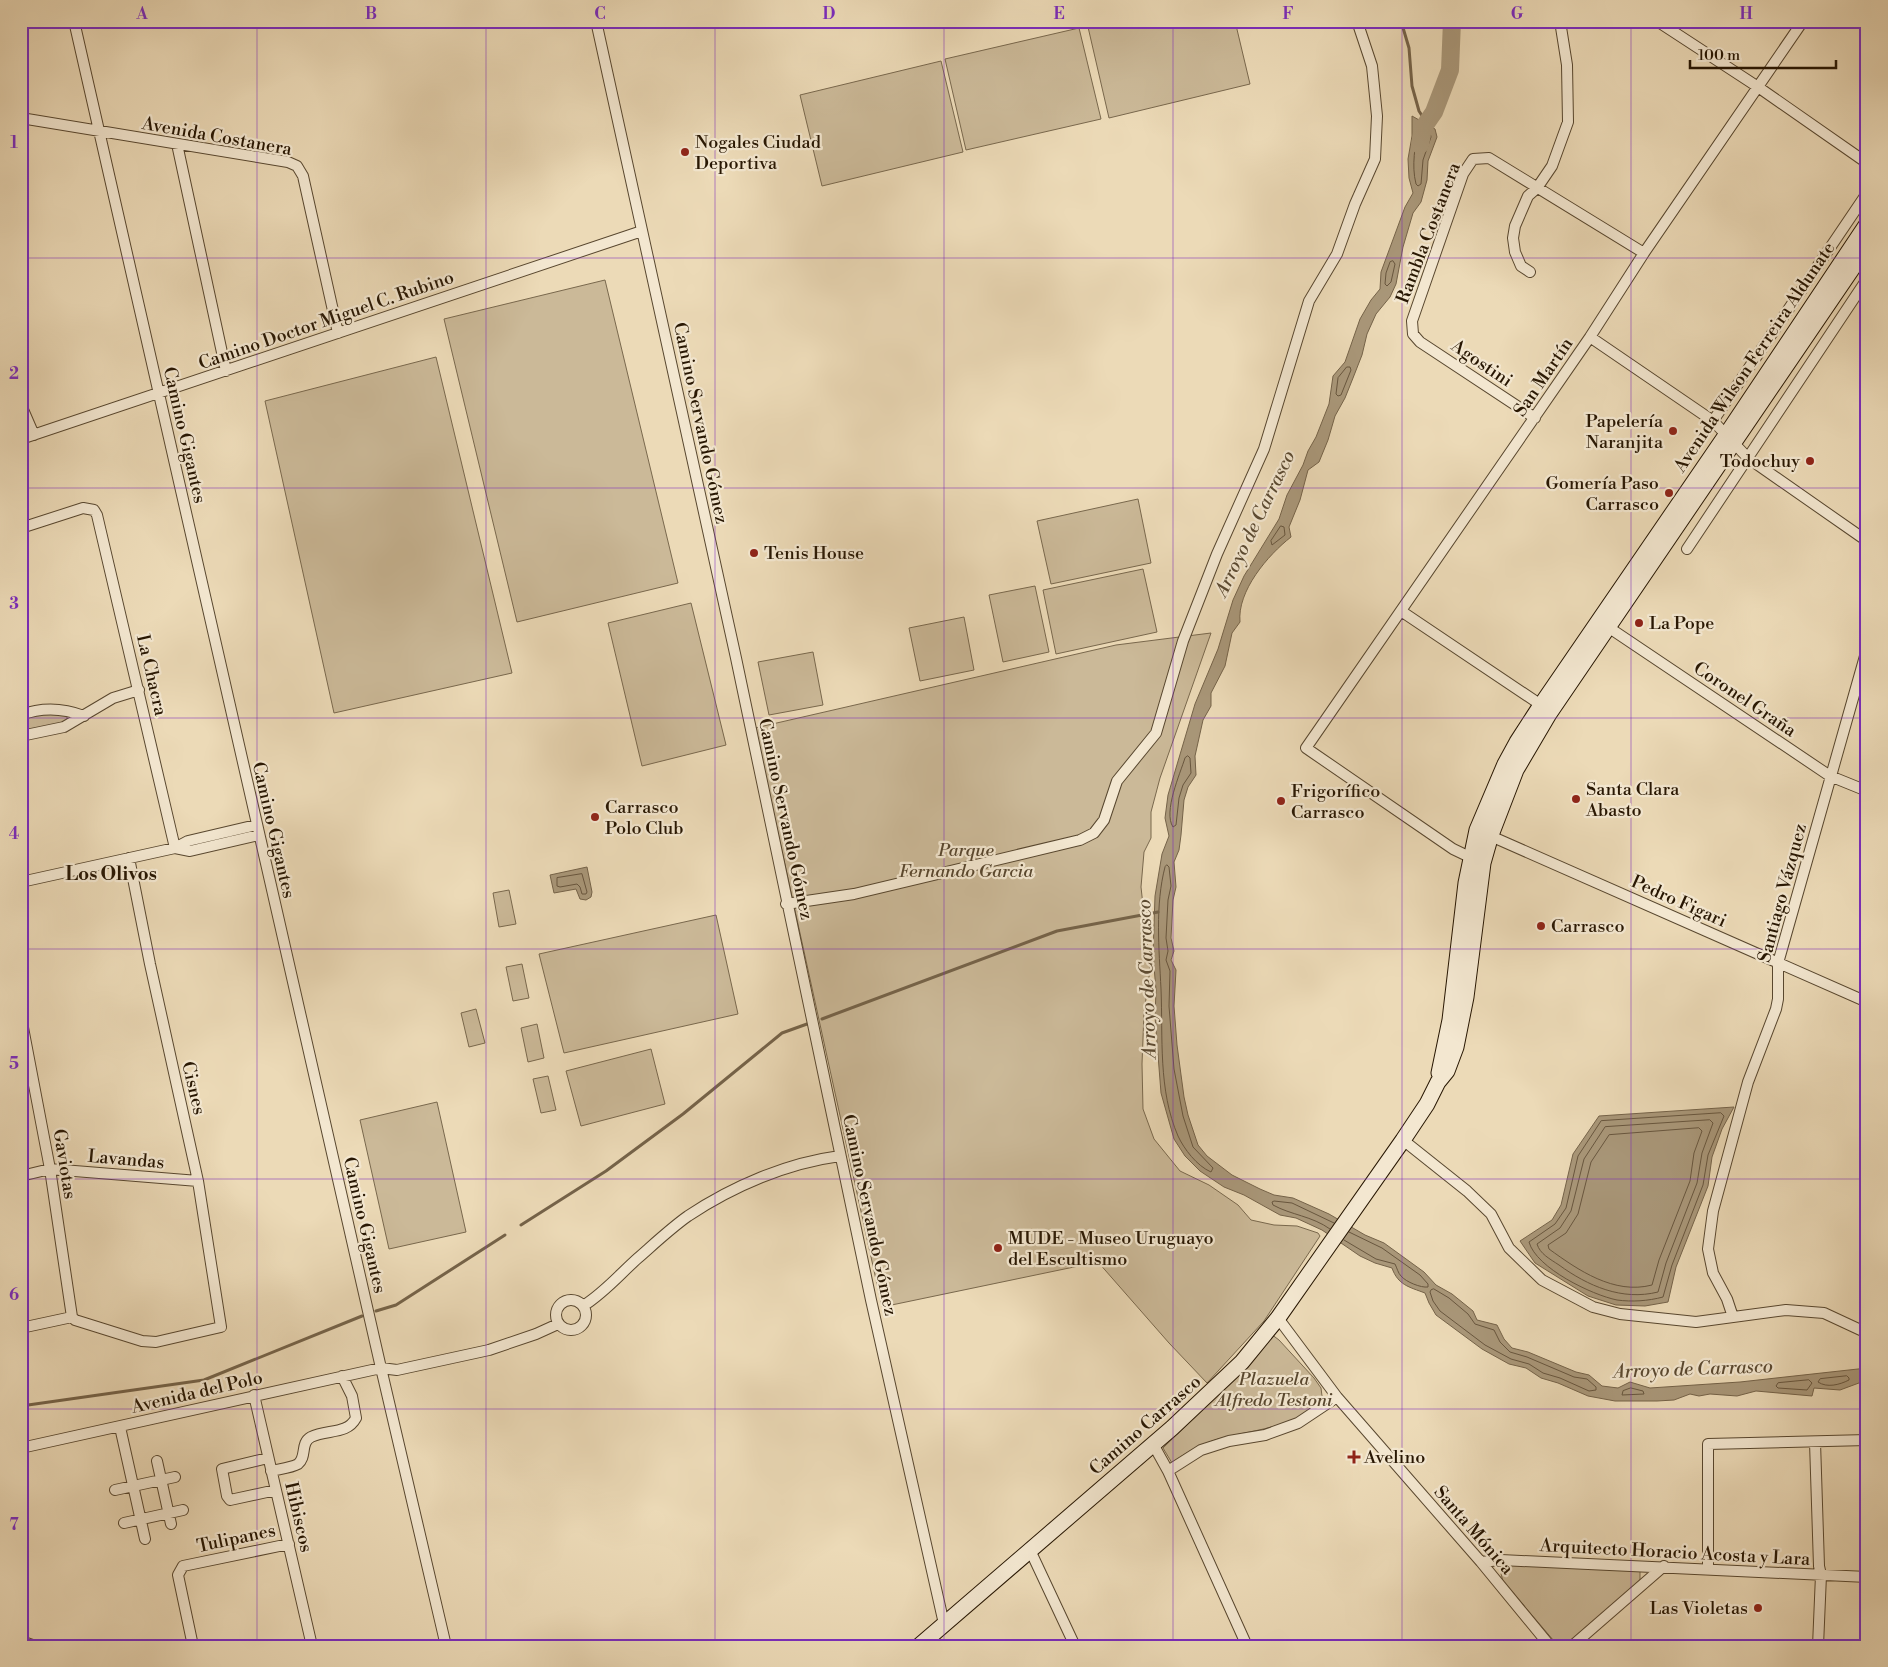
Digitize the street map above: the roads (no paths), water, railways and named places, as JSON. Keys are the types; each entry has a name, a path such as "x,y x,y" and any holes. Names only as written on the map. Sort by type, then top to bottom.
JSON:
{"main road":[{"name":"Avenida Wilson Ferreira Aldunate","path":"1484,833 1526,750 1730,439 1867,224"},
{"name":"Avenida Wilson Ferreira Aldunate","path":"1361,1200 1428,1104 1438,1082 1450,1020 1466,883 1477,861 1505,764 1516,742 1867,247"},
{"name":"Camino Carrasco","path":"919,1646 1153,1444 1242,1362 1278,1318 1319,1257 1361,1200"}],"street":[{"name":"Camino Gigantes","path":"74,21 256,825 446,1646"},
{"name":"Camino Servando Gómez","path":"596,21 736,658 786,904 873,1310 944,1624"},
{"path":"786,904 854,894 1080,840 1094,833 1104,820 1117,781 1156,733 1182,640 1217,554 1264,449 1309,301 1337,254 1355,204 1375,160 1376,116 1372,66 1357,21"},
{"path":"1530,272 1521,266 1515,252 1513,238 1515,226 1528,196 1537,188 1552,166 1568,122 1567,66 1560,21"},
{"path":"1657,21 1758,87 1867,163"},
{"name":"San Martín","path":"1477,861 1453,849 1306,748 1590,338 1644,253 1803,21"},
{"name":"Avenida Costanera","path":"21,118 288,162 297,166 303,176 338,333"},
{"path":"177,144 226,371"},
{"name":"Rambla Costanera","path":"1413,334 1412,321 1463,174 1473,159 1489,158 1537,188"},
{"path":"1537,188 1644,253"},
{"name":"Avenida Wilson Ferreira Aldunate","path":"1714,421 1867,194"},
{"name":"Camino Doctor Miguel C. Rubino","path":"21,439 642,231"},
{"path":"1687,549 1866,280 1851,271"},
{"name":"Agostini","path":"1413,334 1420,342 1535,418"},
{"path":"1590,338 1714,421 1748,458 1867,541"},
{"path":"21,405 34,435"},
{"name":"La Chacra","path":"21,528 83,508 94,510 99,521 175,848"},
{"path":"1401,611 1541,705"},
{"name":"Coronel Graña","path":"1608,627 1830,776 1867,792"},
{"name":"Santiago Vázquez","path":"1733,1317 1728,1299 1713,1273 1708,1249 1713,1211 1748,1082 1776,1009 1778,999 1778,962 1867,649"},
{"path":"21,736 64,727 113,698 139,690"},
{"path":"21,715 36,710 50,709 71,711 84,716"},
{"path":"21,882 175,848 188,840 256,825"},
{"name":"Pedro Figari","path":"1484,833 1867,1002"},
{"path":"175,848 190,850 259,835"},
{"name":"Cisnes","path":"72,1317 75,1320 142,1341 156,1342 221,1327 198,1181 150,964 129,858"},
{"name":"Gaviotas","path":"21,1017 23,1036 50,1168 72,1317"},
{"path":"1404,1140 1467,1191 1491,1214 1509,1248 1542,1280 1593,1307 1620,1314 1696,1322 1786,1310 1824,1313 1867,1333"},
{"path":"583,1306 602,1292 638,1258 687,1217 717,1198 768,1175 809,1161 840,1156"},
{"name":"Lavandas","path":"21,1176 50,1168 198,1181"},
{"path":"576,1300 583,1306 586,1315 579,1328 570,1330 558,1324 556,1310 562,1302 576,1300"},
{"path":"21,1328 72,1317"},
{"name":"Santa Mónica","path":"1278,1318 1338,1397 1481,1562 1550,1646"},
{"name":"Avenida del Polo","path":"21,1448 342,1376 381,1368 397,1370 489,1350 536,1334 558,1324"},
{"path":"271,1471 299,1463 303,1458 305,1443 311,1438 352,1425 356,1418 355,1410 352,1396 342,1376"},
{"name":"Hibiscos","path":"254,1395 312,1646"},
{"path":"1168,1471 1201,1450 1229,1441 1265,1435 1298,1423 1338,1397"},
{"path":"120,1427 145,1539"},
{"path":"1708,1569 1708,1444 1867,1440"},
{"path":"1815,1442 1818,1566 1821,1575 1818,1646"},
{"path":"1153,1444 1168,1471 1247,1646"},
{"path":"268,1458 222,1469 227,1496 230,1500 276,1490"},
{"path":"157,1461 170,1518"},
{"path":"115,1490 175,1477"},
{"path":"124,1523 170,1518 183,1510"},
{"name":"Tulipanes","path":"193,1646 178,1575 182,1566 288,1544"},
{"path":"1030,1550 1074,1646"},
{"name":"Arquitecto Horacio Acosta y Lara","path":"1481,1562 1501,1560 1664,1566 1867,1577"},
{"path":"1572,1646 1664,1566"},
{"path":"21,1641 34,1646"}],"water":[{"path":"1412,116 1435,129 1437,137 1428,161 1427,180 1421,202 1413,213 1403,247 1396,284 1390,297 1376,314 1367,334 1362,355 1345,398 1335,416 1319,462 1308,470 1300,500 1289,527 1291,537 1264,564 1243,598 1240,622 1232,633 1225,666 1211,693 1211,706 1203,720 1195,756 1196,775 1188,787 1184,800 1179,850 1174,862 1176,887 1173,900 1171,938 1174,951 1171,960 1176,970 1174,1006 1184,1097 1198,1145 1207,1156 1232,1175 1274,1195 1293,1198 1329,1214 1365,1235 1384,1243 1424,1272 1436,1285 1452,1294 1473,1311 1477,1320 1497,1325 1504,1339 1512,1348 1528,1352 1576,1372 1589,1375 1602,1386 1618,1388 1630,1382 1650,1388 1740,1382 1867,1368 1867,1380 1840,1390 1814,1388 1812,1396 1756,1391 1737,1396 1710,1394 1699,1396 1690,1394 1674,1400 1657,1401 1615,1401 1588,1396 1541,1378 1526,1368 1509,1364 1482,1349 1436,1315 1425,1293 1401,1282 1394,1274 1392,1268 1360,1256 1322,1230 1296,1218 1280,1215 1244,1195 1224,1187 1200,1171 1185,1156 1174,1139 1161,1093 1155,1017 1156,990 1153,955 1155,896 1162,854 1169,836 1165,818 1168,795 1195,704 1218,649 1233,600 1244,576 1279,519 1287,495 1316,437 1329,404 1333,376 1345,362 1360,319 1380,289 1381,272 1405,207 1413,193 1409,178 1408,159 1412,136"},
{"path":"587,867 592,892 591,897 586,900 580,899 576,889 554,893 550,875"},
{"path":"1734,1107 1722,1129 1712,1157 1708,1186 1676,1267 1668,1302 1645,1306 1616,1305 1588,1296 1535,1263 1520,1241 1552,1220 1561,1205 1573,1154 1599,1116"}],"waterway":[{"path":"1401,21 1409,48 1412,86 1419,111 1426,122"},
{"name":"Arroyo de Carrasco","path":"1420,145 1423,128 1434,112 1450,70 1452,21"},
{"path":"822,1019 1057,931 1158,912"},
{"path":"521,1225 606,1171 683,1114 782,1033 807,1024"},
{"path":"376,1311 396,1305 505,1235"},
{"path":"21,1406 204,1380 362,1316"}],"place":[{"name":"Nogales Ciudad Deportiva","path":"685,152"},
{"name":"Papelería Naranjita","path":"1673,431"},
{"name":"Todochuy","path":"1810,461"},
{"name":"Gomería Paso Carrasco","path":"1669,493"},
{"name":"Tenis House","path":"754,553"},
{"name":"La Pope","path":"1639,623"},
{"name":"Santa Clara Abasto","path":"1576,799"},
{"name":"Frigorífico Carrasco","path":"1281,801"},
{"name":"Carrasco Polo Club","path":"595,817"},
{"name":"Carrasco","path":"1541,926"},
{"name":"MUDE - Museo Uruguayo del Escultismo","path":"998,1248"},
{"name":"Avelino","path":"1354,1457"},
{"name":"Las Violetas","path":"1758,1608"}],"district":[{"name":"Los Olivos","path":"111,873"}],"park label":[{"name":"Parque Fernando Garcia","path":"966,860"},
{"name":"Plazuela Alfredo Testoni","path":"1274,1389"}]}
